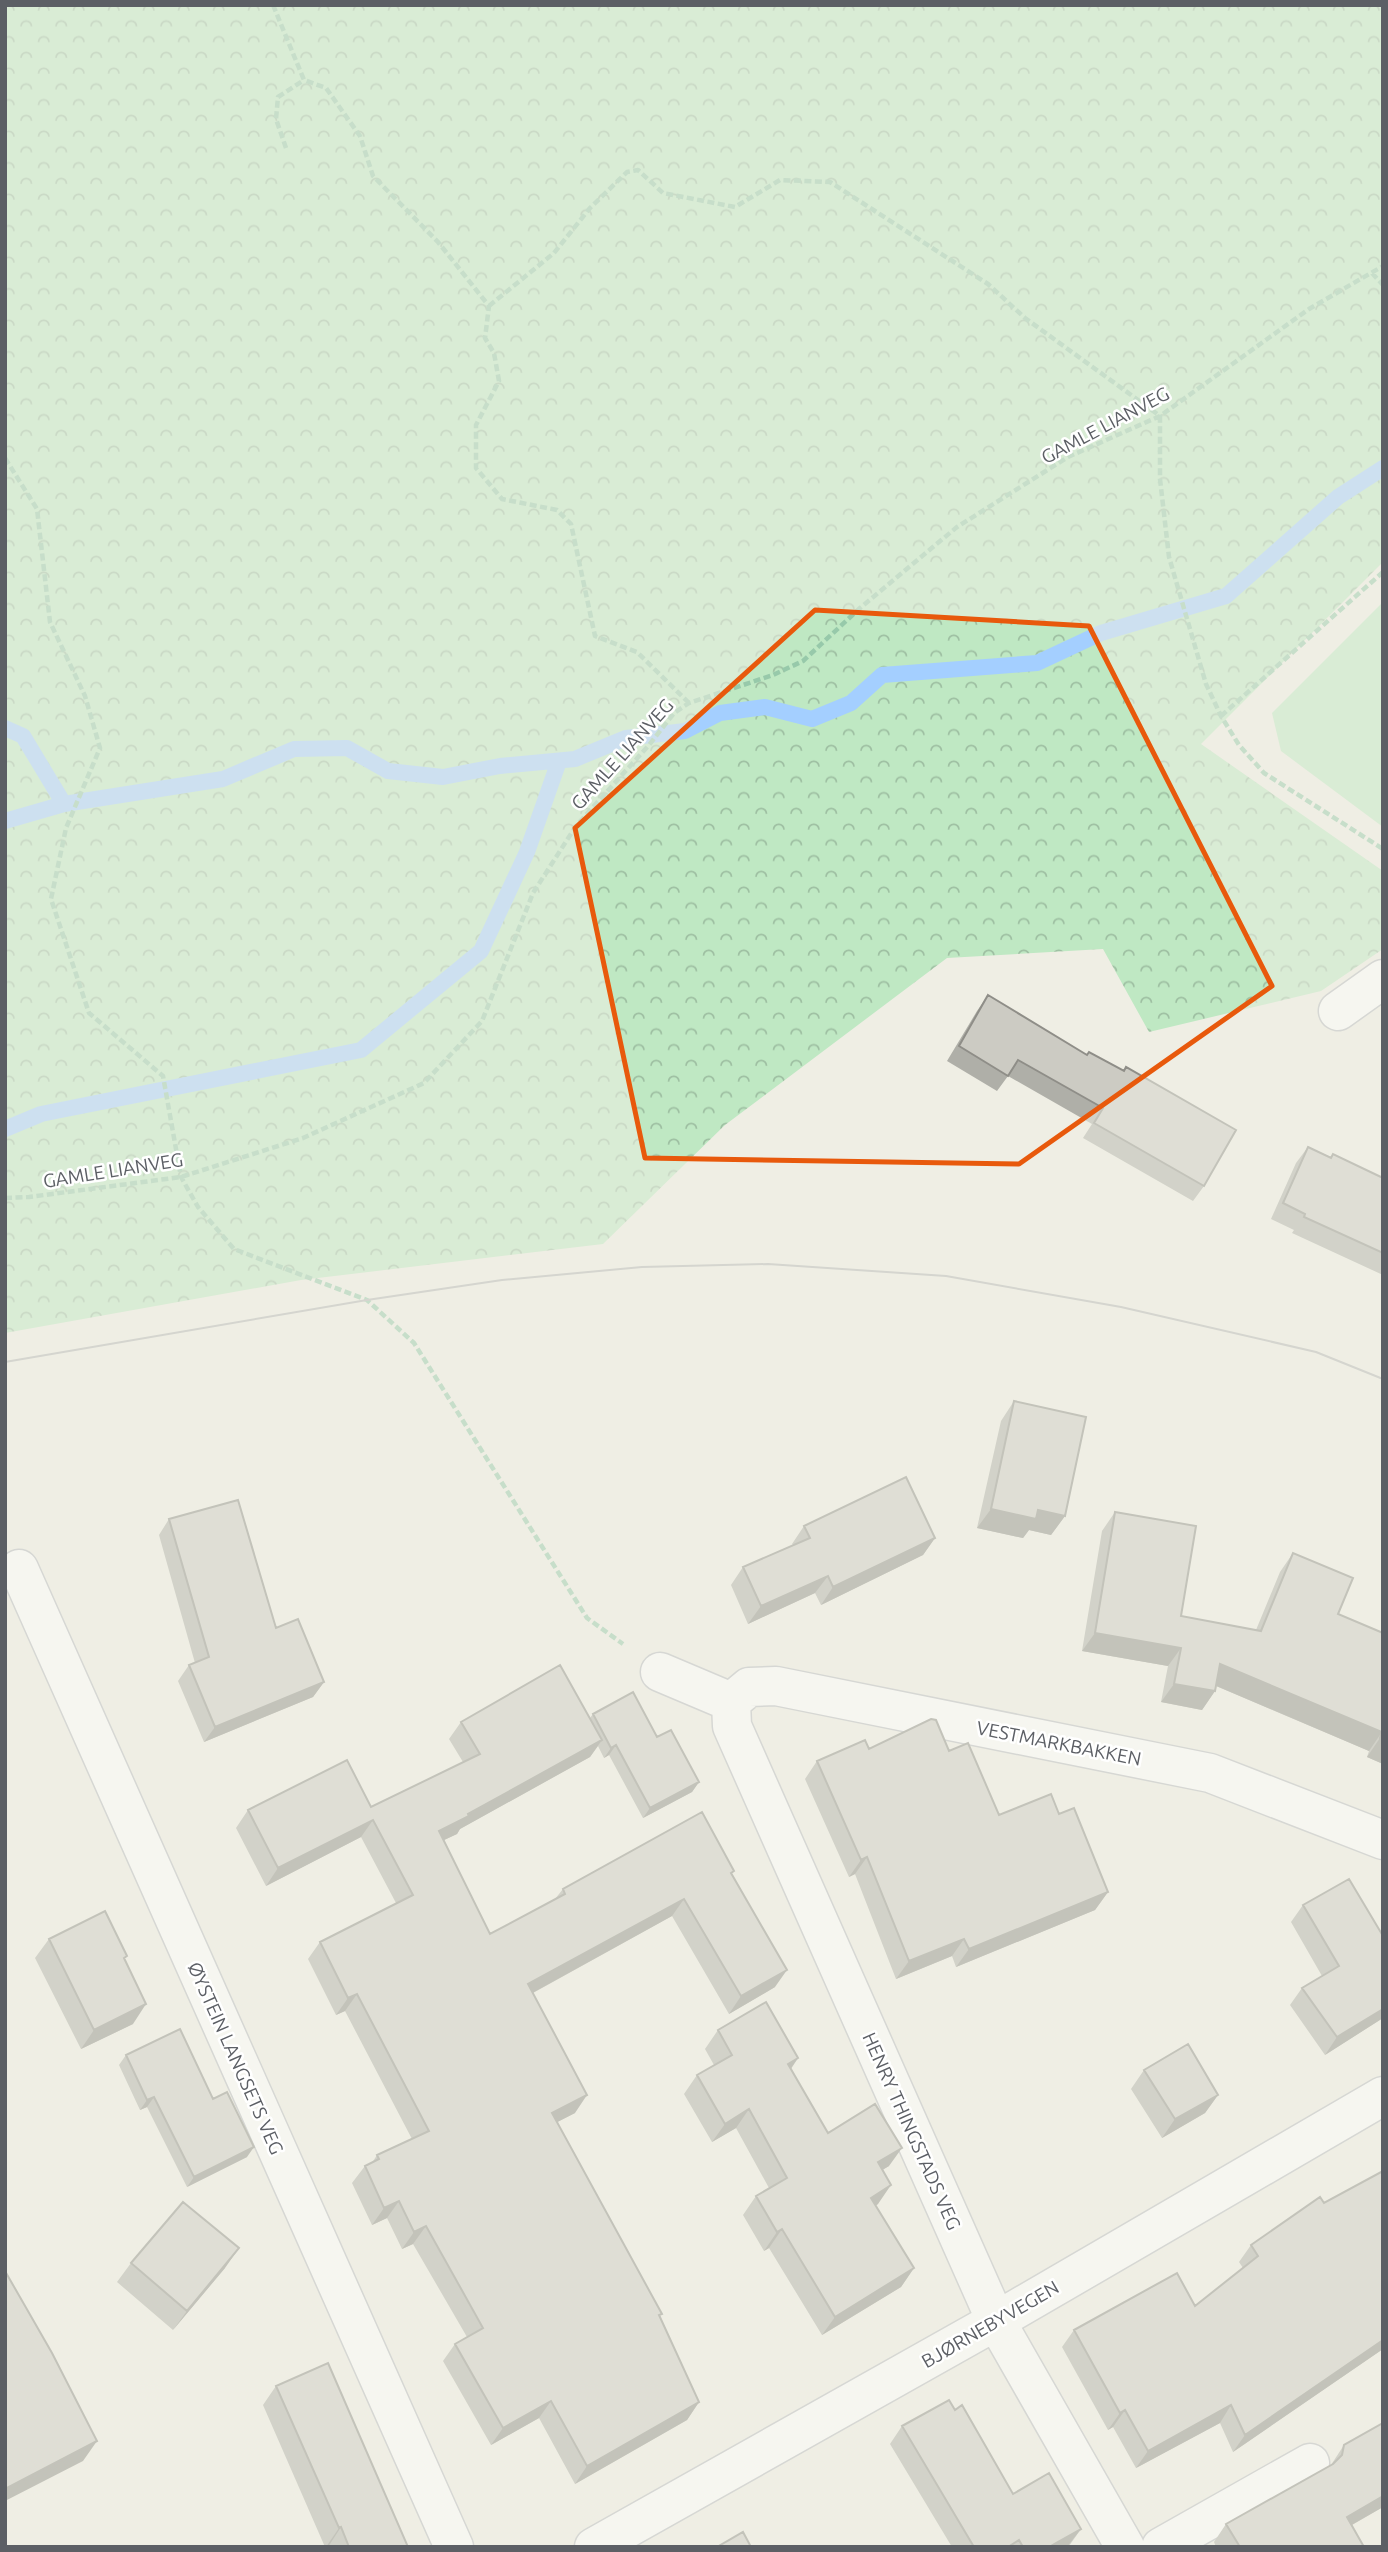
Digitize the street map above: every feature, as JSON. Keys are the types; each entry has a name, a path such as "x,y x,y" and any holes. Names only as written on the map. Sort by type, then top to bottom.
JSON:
{"street":[{"path":"1338,1011 1383,979"},
{"name":"ØYSTEIN LANGSETS VEG","path":"19,1569 454,2547"},
{"path":"660,1672 731,1702"},
{"name":"VESTMARKBAKKEN","path":"731,1702 749,1687 776,1686 1210,1773 1383,1840"},
{"name":"HENRY THINGSTADS VEG","path":"731,1702 732,1726 996,2321 1125,2547"},
{"name":"BJØRNEBYVEGEN","path":"594,2547 996,2321 1383,2096"},
{"path":"1161,2547 1310,2463"}],"path":[{"path":"272,5 304,79 326,88 360,136 373,176 438,242 489,306"},
{"path":"286,148 275,119 278,97 304,79"},
{"path":"689,703 637,652 595,636 571,524 557,509 502,499 476,468 476,425 499,381 494,353 485,338 489,306 554,253 590,208 627,172 638,170 663,193 735,208 780,180 830,182 988,284 1026,318 1160,416 1160,479 1169,557 1206,684 1221,716 1239,745 1264,773 1383,849"},
{"name":"GAMLE LIANVEG","path":"5,1198 181,1177 303,1138 424,1083 482,1021 533,893 576,826 674,713 689,703 773,675 803,660 957,527 1068,457 1160,416 1308,309 1383,266"},
{"path":"1372,273 1383,285"},
{"path":"5,458 37,509 50,622 85,696 100,748 66,828 51,899 89,1013 163,1076 181,1177 198,1207 234,1249 367,1300 414,1343 587,1618 660,1672"},
{"path":"1221,716 1383,572"}],"highlighted area":[{"path":"815,610 1089,626 1272,986 1019,1164 645,1158 575,828"}],"green space":[{"path":"5,5 1383,5 1383,562 1201,744 1383,871 1383,949 1321,991 1149,1032 1103,949 947,958 725,1125 603,1244 301,1280 5,1333"},
{"path":"1383,602 1383,827 1281,751 1272,713"}],"building":[{"path":"988,995 1087,1055 1089,1052 1124,1071 1126,1067 1236,1130 1204,1186 1094,1123 1103,1108 1018,1060 1008,1076 959,1046"},
{"path":"1308,1147 1331,1158 1333,1154 1383,1178 1383,1253 1304,1217 1305,1214 1283,1203"},
{"path":"1014,1401 1086,1417 1065,1516 1038,1510 1036,1519 991,1509"},
{"path":"906,1477 935,1538 833,1587 828,1576 761,1606 743,1567 810,1538 804,1526"},
{"path":"238,1500 276,1628 298,1619 324,1682 215,1727 189,1665 209,1657 169,1519"},
{"path":"1115,1512 1196,1526 1181,1616 1261,1631 1293,1553 1353,1578 1338,1614 1383,1633 1383,1740 1380,1738 1382,1732 1220,1664 1215,1691 1174,1684 1181,1648 1095,1633"},
{"path":"560,1665 602,1740 439,1831 490,1934 565,1894 563,1889 702,1812 734,1871 731,1873 787,1970 741,1996 684,1899 528,1984 587,2095 552,2113 662,2314 659,2315 699,2402 587,2466 551,2401 503,2428 455,2344 483,2328 426,2226 414,2232 399,2201 384,2208 365,2166 379,2159 377,2155 429,2131 357,1994 348,1998 320,1942 413,1895 373,1820 278,1868 248,1810 347,1760 371,1807 480,1754 461,1722"},
{"path":"633,1692 657,1737 671,1730 699,1782 650,1808 616,1745 611,1748 593,1714"},
{"path":"931,1719 936,1720 949,1751 968,1743 999,1815 1051,1794 1059,1814 1074,1808 1108,1892 969,1949 964,1939 909,1961 867,1857 861,1860 817,1761 865,1740 869,1749"},
{"path":"1349,1879 1383,1936 1383,2009 1337,2037 1302,1988 1339,1966 1303,1905"},
{"path":"105,1911 146,2004 94,2030 49,1939"},
{"path":"766,2002 798,2058 788,2064 828,2133 875,2104 902,2148 878,2162 891,2185 871,2198 914,2268 835,2317 782,2229 777,2232 756,2196 787,2178 749,2109 725,2124 697,2075 732,2055 718,2030"},
{"path":"180,2029 213,2099 227,2092 254,2147 194,2177 154,2097 147,2100 126,2055"},
{"path":"1188,2044 1218,2095 1175,2119 1144,2070"},
{"path":"1383,2171 1383,2340 1245,2435 1231,2405 1148,2451 1125,2410 1120,2413 1074,2330 1177,2273 1195,2306 1258,2256 1251,2245 1320,2197 1324,2203"},
{"path":"183,2202 239,2248 187,2311 131,2263"},
{"path":"5,2271 52,2353 97,2441 5,2489"},
{"path":"328,2363 408,2547 349,2547 276,2386"},
{"path":"949,2400 955,2410 962,2405 1013,2494 1049,2473 1081,2529 1049,2547 1023,2547 1019,2540 1008,2547 974,2547 902,2426"},
{"path":"1383,2423 1383,2496 1347,2517 1364,2547 1240,2547 1226,2524 1333,2464 1342,2455 1344,2445"},
{"path":"743,2532 751,2547 717,2547"}],"waterway":[{"path":"5,728 23,736 64,804 223,779 294,749 347,748 388,771 443,777 500,766 575,759 626,738 685,731 720,713 765,707 812,719 851,703 882,675 1037,663 1101,633 1226,596 1338,497 1383,468"},
{"path":"5,1129 41,1114 361,1050 481,951 527,852 559,761"},
{"path":"5,821 64,804"}],"tram line":[{"path":"5,1362 367,1300 502,1280 642,1267 768,1264 946,1276 1121,1307 1316,1352 1383,1379"}]}
